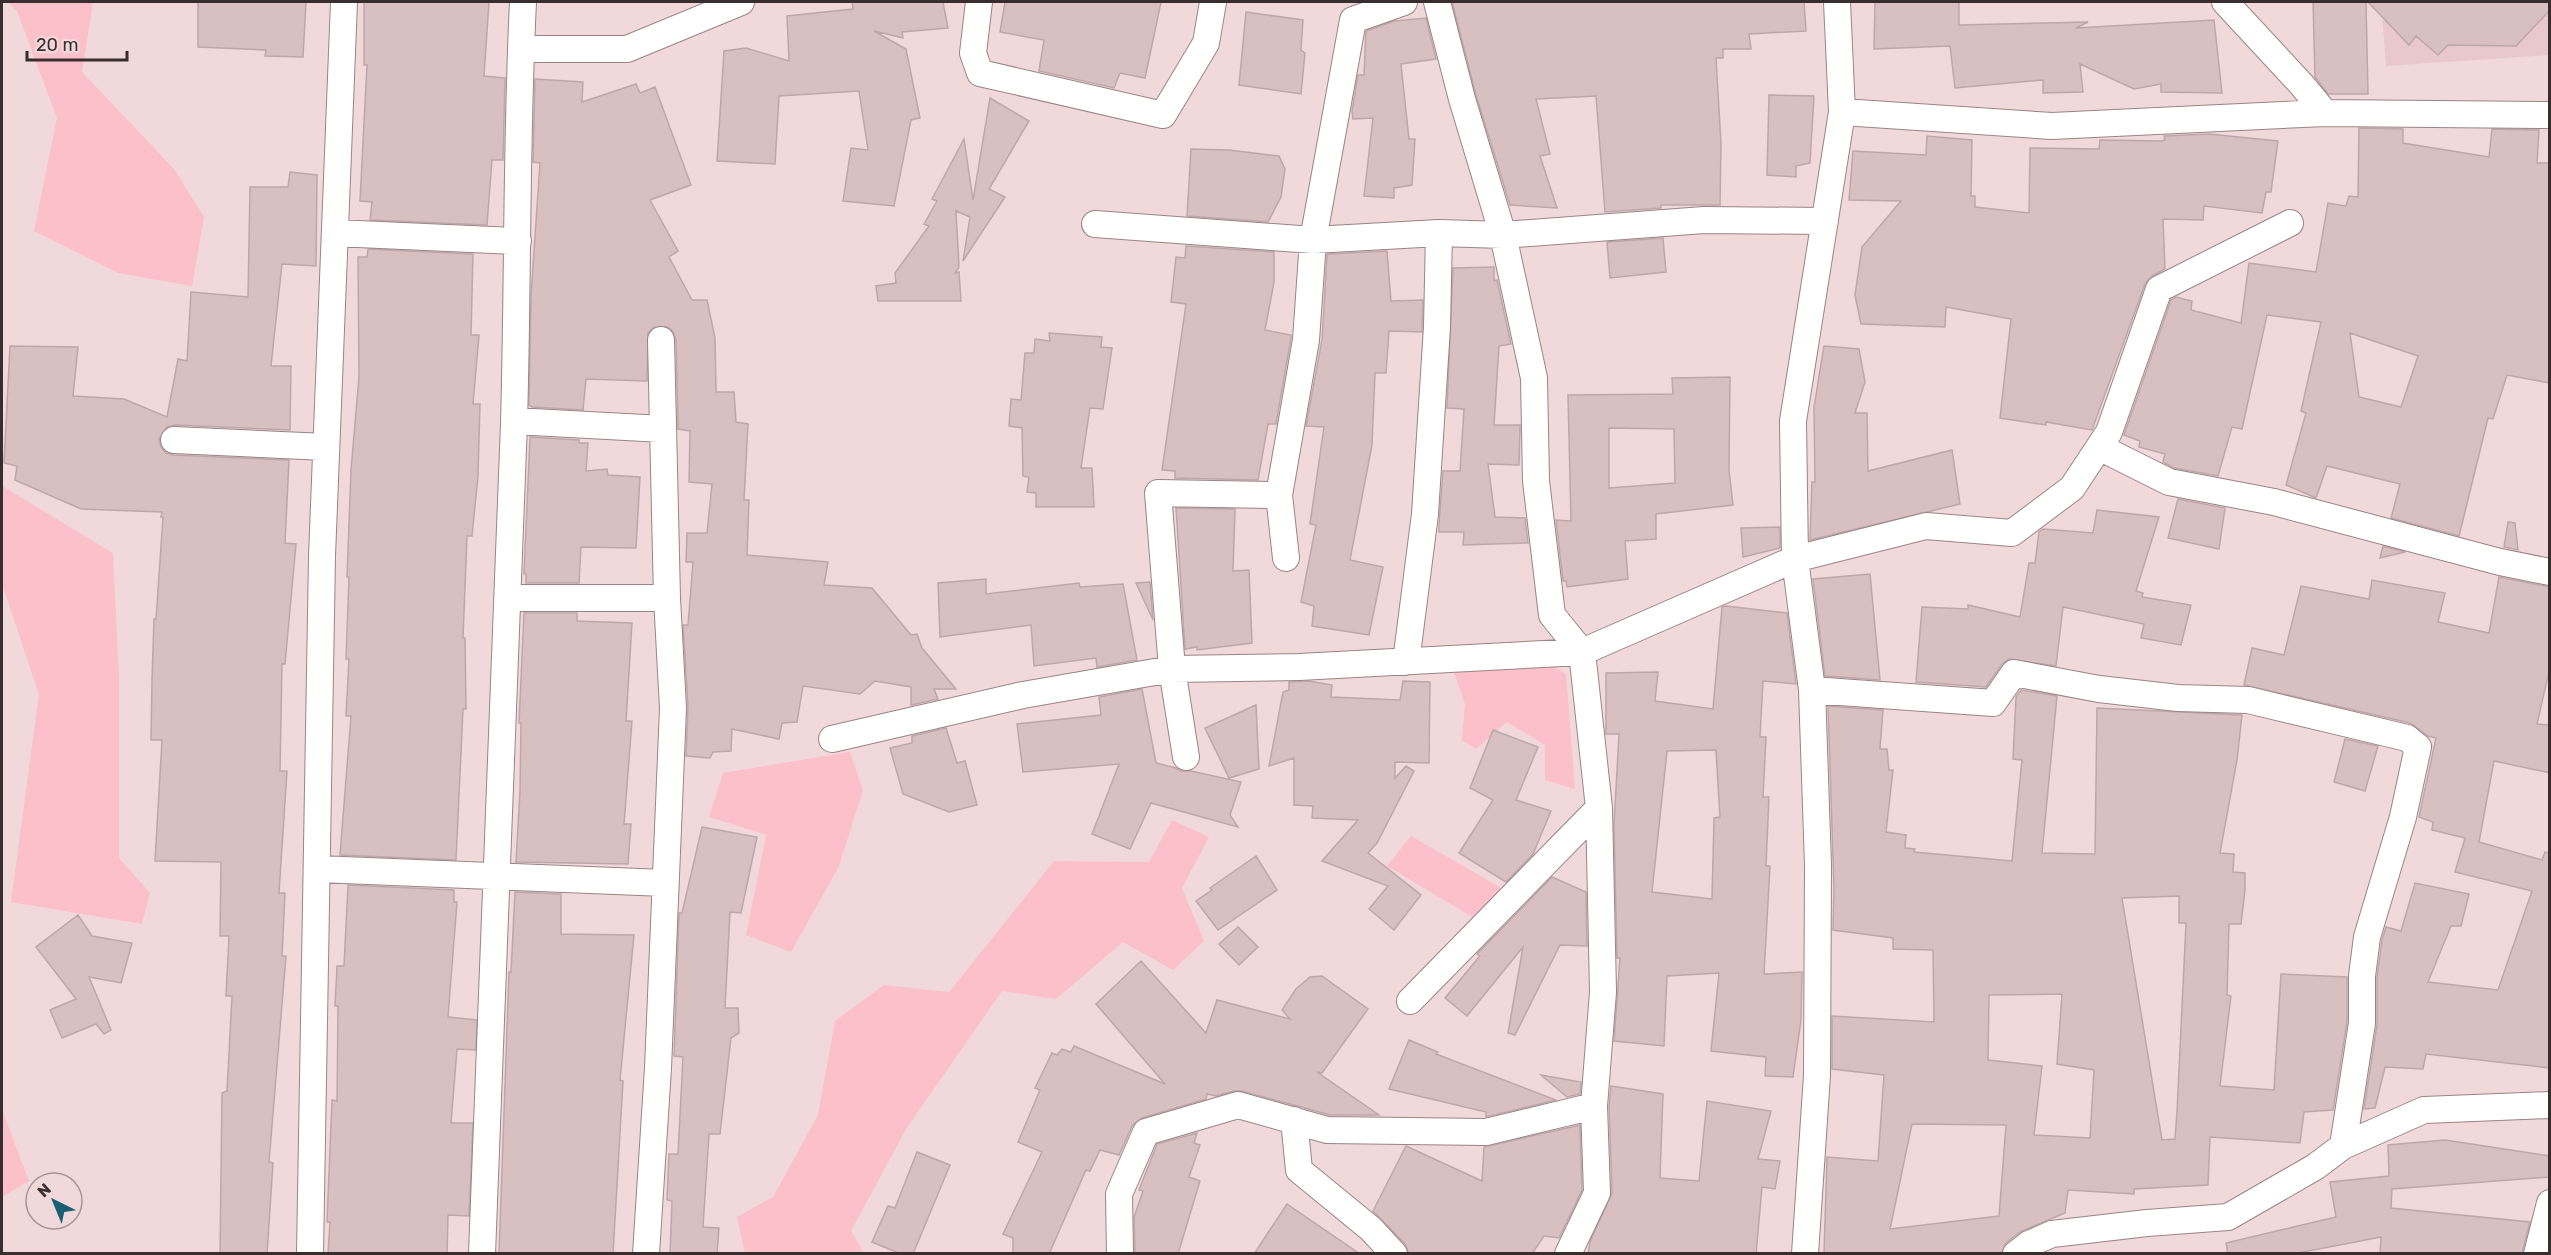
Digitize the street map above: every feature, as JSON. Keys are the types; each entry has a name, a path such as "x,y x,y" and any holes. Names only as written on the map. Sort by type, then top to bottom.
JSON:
{"street":[{"path":"310,1254 322,556 344,2"},
{"path":"482,1254 514,421 519,241 518,79 523,2"},
{"path":"520,49 627,49 741,2"},
{"path":"979,2 973,53 980,73 1163,115 1206,43 1213,2"},
{"path":"1286,558 1279,495 1305,340 1313,240 1353,20 1404,2"},
{"path":"1437,2 1462,99 1503,235 1534,378 1536,481 1552,615 1582,652 1599,808 1603,992 1594,1106 1597,1193 1568,1254"},
{"path":"1805,1254 1817,1064 1818,865 1812,690 1795,560 1793,421 1842,112 1837,2"},
{"path":"2225,2 2325,113"},
{"path":"1842,112 2052,126 2325,113 2550,115"},
{"path":"1095,224 1313,240 1439,233 1503,235 1704,220 1825,221"},
{"path":"831,739 1023,694 1172,669 1299,667 1582,652 1795,560 1926,526 2013,533 2072,488 2109,432 2159,289 2290,223"},
{"path":"335,233 519,241"},
{"path":"1406,662 1425,514 1437,327 1439,233"},
{"path":"646,1254 658,1068 673,708 667,598 661,340"},
{"path":"514,421 663,429"},
{"path":"174,440 326,447"},
{"path":"2099,447 2169,482 2274,502 2489,559 2550,572"},
{"path":"1186,757 1172,669 1158,493 1279,495"},
{"path":"508,598 667,598"},
{"path":"1812,690 1993,703 2014,673 2121,692 2178,698 2248,700 2407,738 2418,747 2403,817 2367,937 2362,976 2362,1023 2343,1146"},
{"path":"1410,1001 1599,808"},
{"path":"318,869 665,883"},
{"path":"1120,1254 1119,1194 1146,1132 1238,1105 1327,1130 1486,1132 1594,1106"},
{"path":"2016,1254 2030,1244 2051,1244 2147,1223 2228,1216 2315,1167 2343,1146 2424,1110 2550,1105"},
{"path":"1294,1120 1299,1170 1371,1229 1394,1254"},
{"path":"2536,1254 2550,1203"}],"shaded area":[{"path":"8,2 93,2 82,72 174,169 204,217 192,286 118,273 34,231 57,118 17,11"},
{"path":"2381,2 2549,2 2549,55 2386,66"},
{"path":"2,486 113,553 119,678 119,858 150,893 142,924 11,902 39,694 2,584"},
{"path":"1553,666 1566,674 1575,789 1545,780 1545,745 1507,722 1476,749 1462,740 1465,704 1453,670"},
{"path":"850,752 863,790 839,866 791,952 746,935 766,835 709,817 723,773"},
{"path":"1172,820 1209,837 1182,888 1204,941 1173,970 1123,942 1056,999 1002,991 906,1129 851,1231 864,1253 745,1253 737,1217 773,1197 818,1115 835,1021 884,985 949,992 1054,861 1149,862"},
{"path":"1411,836 1505,890 1479,921 1387,866"},
{"path":"2,1110 25,1171 24,1184 2,1197"}],"building":[{"path":"198,2 306,2 303,57 265,56 266,50 198,47"},
{"path":"364,2 489,2 484,76 505,78 503,160 492,160 487,225 370,220 372,202 360,201 367,65 364,65"},
{"path":"852,2 943,2 948,28 902,32 903,38 874,31 906,49 920,118 911,120 894,206 843,201 851,148 868,150 859,91 779,96 775,164 717,161 724,51 746,48 789,61 787,16 853,9"},
{"path":"1005,2 1161,2 1145,78 1120,73 1114,88 1039,71 1044,40 1000,32"},
{"path":"1452,2 1804,2 1806,31 1749,34 1751,49 1723,49 1723,58 1716,58 1721,144 1720,205 1661,205 1661,208 1605,212 1596,96 1536,99 1550,154 1540,156 1557,208 1510,205 1476,95"},
{"path":"1875,2 1959,2 1959,25 2088,22 2076,28 2214,20 2222,93 2161,92 2161,84 2134,89 2080,64 2083,92 2043,93 2043,80 1955,88 1950,46 1874,49"},
{"path":"2313,2 2366,2 2368,94 2328,94 2315,77"},
{"path":"2368,2 2550,2 2550,10 2516,46 2448,45 2438,55 2416,36 2409,45"},
{"path":"1246,12 1303,20 1301,50 1305,53 1301,94 1239,85"},
{"path":"1426,18 1436,59 1401,64 1409,139 1415,139 1412,185 1394,188 1394,198 1364,196 1373,118 1353,119 1352,111 1358,75 1364,75 1366,31 1394,21"},
{"path":"535,79 583,82 582,102 636,84 640,93 655,87 691,185 650,200 678,251 669,257 692,300 707,300 715,338 716,392 734,392 736,422 748,424 744,500 749,500 747,555 828,562 824,585 872,588 911,635 917,634 922,648 956,689 934,689 938,699 911,705 911,687 875,681 860,694 803,686 797,722 782,723 779,739 732,729 731,751 713,752 710,758 686,756 688,707 683,625 688,625 693,562 686,562 687,533 707,533 712,484 689,482 690,431 678,429 676,340 668,327 654,327 648,333 647,381 586,379 583,410 529,405 531,296 540,163 533,162"},
{"path":"1769,95 1814,96 1810,163 1796,166 1796,177 1767,175"},
{"path":"990,98 1029,121 989,189 1005,197 963,261 970,217 956,211 959,267 955,273 959,272 961,301 878,301 876,286 896,283 895,273 929,226 924,224 937,201 932,199 964,139 973,200"},
{"path":"2359,128 2403,129 2403,143 2489,157 2492,129 2539,130 2537,163 2550,163 2550,383 2507,375 2493,419 2488,418 2459,536 2391,518 2400,484 2327,466 2316,498 2286,485 2306,413 2301,411 2321,322 2267,315 2242,429 2232,427 2218,476 2174,468 2163,462 2165,454 2139,447 2140,441 2124,435 2171,300 2176,297 2192,301 2191,310 2241,323 2249,263 2316,272 2328,203 2346,206 2349,196 2358,197","holes":["2350,333 2418,356 2401,407 2359,397"]},
{"path":"2209,134 2278,141 2271,192 2266,192 2262,213 2204,206 2203,220 2163,219 2165,269 2152,276 2145,284 2092,430 2046,422 2046,425 2000,418 2011,319 1946,307 1945,327 1861,324 1855,295 1862,247 1901,201 1849,200 1853,151 1926,155 1927,136 1972,140 1971,196 1975,196 1975,207 2029,213 2030,148 2099,149 2100,140 2161,141 2165,140 2164,136"},
{"path":"1191,149 1229,150 1279,156 1285,169 1281,197 1268,222 1187,216"},
{"path":"290,172 317,175 316,266 282,264 271,366 291,366 290,430 175,425 167,427 159,439 166,453 173,455 289,460 285,543 296,544 285,664 282,664 280,771 287,771 279,893 285,893 282,956 286,956 269,1162 273,1163 267,1254 220,1254 222,1093 227,1091 232,996 226,996 229,936 220,936 221,862 155,861 162,740 151,740 152,680 162,512 81,509 15,480 17,466 4,463 10,346 78,347 73,396 124,399 167,417 178,359 187,361 191,292 248,297 250,187 288,187"},
{"path":"1663,238 1666,272 1610,278 1607,242"},
{"path":"1186,246 1274,252 1274,282 1265,330 1291,335 1291,338 1276,424 1268,424 1258,480 1175,478 1175,471 1162,470 1186,304 1171,302 1176,257 1185,258"},
{"path":"368,249 473,254 471,335 479,335 473,404 480,404 478,476 472,536 467,536 463,638 465,638 466,709 463,709 456,860 340,855 351,716 346,716 349,659 346,659 349,577 347,577 351,470 359,377 358,257 367,257"},
{"path":"1387,251 1391,301 1423,300 1422,332 1389,331 1386,373 1375,373 1372,445 1350,560 1383,567 1369,635 1312,626 1314,606 1301,602 1316,525 1310,524 1324,427 1306,426 1322,340 1327,254"},
{"path":"1494,267 1494,281 1497,280 1511,344 1499,346 1494,425 1520,425 1519,465 1488,464 1495,517 1525,518 1528,543 1463,545 1464,532 1439,532 1443,471 1460,471 1464,409 1447,408 1453,268"},
{"path":"1049,333 1102,337 1101,347 1112,348 1103,409 1090,408 1081,468 1092,468 1094,507 1036,507 1036,493 1027,492 1029,477 1023,476 1022,428 1009,426 1011,399 1021,400 1025,353 1034,353 1035,339 1050,341"},
{"path":"1824,346 1859,349 1865,382 1855,413 1867,413 1868,471 1952,450 1960,504 1810,540 1812,482 1815,482 1814,407"},
{"path":"1730,377 1729,470 1733,505 1656,514 1656,539 1625,541 1628,579 1567,587 1566,581 1563,581 1556,520 1571,521 1568,395 1673,394 1672,378","holes":["1609,428 1674,429 1675,483 1609,488"]},
{"path":"530,437 579,440 579,443 588,443 586,471 607,469 608,475 640,477 636,548 581,547 579,583 526,583 526,574 524,574"},
{"path":"2178,499 2225,508 2219,549 2168,538"},
{"path":"1176,508 1235,509 1233,571 1249,570 1252,643 1197,650 1197,647 1185,649"},
{"path":"2097,510 2159,517 2136,591 2143,593 2142,597 2191,605 2181,645 2141,638 2144,624 2063,607 2056,666 2009,659 2002,664 1986,687 1916,682 1922,607 1968,609 1968,605 2020,617 2029,563 2035,563 2039,532 2043,529 2093,533"},
{"path":"2508,522 2515,523 2518,550 2504,547"},
{"path":"1780,527 1780,548 1743,557 1741,528"},
{"path":"2383,546 2405,552 2380,558"},
{"path":"1870,574 1880,680 1825,676 1813,579"},
{"path":"2499,577 2550,587 2550,667 2537,724 2550,725 2550,773 2494,761 2479,842 2542,860 2545,852 2550,853 2550,1068 2426,1054 2423,1069 2385,1067 2375,1108 2364,1109 2377,1025 2377,977 2382,940 2386,927 2401,931 2415,883 2469,894 2461,926 2451,926 2428,982 2498,990 2532,891 2455,872 2465,838 2432,830 2433,822 2419,817 2436,738 2428,736 2410,723 2244,685 2252,648 2284,655 2301,586 2369,599 2372,580 2445,593 2438,622 2489,633"},
{"path":"986,579 986,594 1079,583 1080,587 1123,584 1137,660 1097,667 1096,658 1034,666 1031,625 940,637 938,583"},
{"path":"1150,582 1153,620 1136,583"},
{"path":"1722,607 1787,613 1796,684 1763,681 1760,737 1766,737 1763,797 1769,797 1766,866 1770,866 1764,974 1802,972 1801,1020 1793,1077 1765,1076 1766,1057 1711,1051 1719,973 1667,976 1664,1046 1614,1041 1620,958 1617,958 1614,825 1619,734 1606,734 1606,673 1658,672 1655,701 1713,709","holes":["1716,750 1720,817 1714,818 1712,899 1652,892 1667,751"]},
{"path":"524,613 577,613 577,621 632,623 626,721 632,721 624,824 631,824 628,864 516,862"},
{"path":"1309,681 1332,685 1331,697 1400,700 1403,681 1430,682 1429,763 1395,762 1395,778 1406,766 1414,771 1377,843 1368,853 1421,895 1394,930 1369,909 1388,886 1322,861 1358,820 1312,818 1313,806 1294,805 1294,758 1269,766 1283,692 1289,690 1289,682"},
{"path":"1142,689 1156,763 1181,771 1191,771 1241,782 1230,815 1238,827 1151,803 1130,849 1092,834 1119,764 1023,772 1017,724 1101,715 1099,697"},
{"path":"2021,690 2057,696 2042,853 2095,854 2097,708 2242,715 2237,760 2220,853 2234,854 2233,872 2245,873 2245,890 2241,924 2229,924 2227,995 2231,996 2220,1086 2274,1090 2281,974 2347,977 2347,1022 2333,1110 2304,1112 2300,1143 2210,1137 2208,1185 2134,1189 2134,1194 2068,1190 2065,1213 2020,1232 2006,1243 2001,1254 1824,1254 1827,1157 1878,1161 1884,1075 1832,1069 1832,1016 1934,1022 1933,950 1893,949 1893,938 1833,930 1834,888 1828,706 1883,710 1880,749 1887,749 1889,770 1893,770 1886,832 1906,835 1905,848 1915,849 1914,852 2012,861 2022,760 2013,759 2016,697","holes":["2179,896 2179,923 2186,923 2177,1112 2175,1139 2162,1140 2122,898","2062,994 2057,1064 2094,1070 2090,1138 2034,1135 2042,1066 1988,1060 1989,995","1912,1124 2006,1125 1999,1216 1890,1229"]},
{"path":"1256,705 1259,769 1229,778 1205,728"},
{"path":"946,728 957,763 965,761 977,805 949,812 903,794 890,748 912,743 912,736"},
{"path":"1493,730 1538,747 1516,800 1551,811 1533,854 1506,882 1459,853 1493,800 1470,788"},
{"path":"2345,739 2378,746 2365,791 2334,782"},
{"path":"702,827 757,837 741,913 730,912 725,1008 738,1008 739,1033 731,1038 720,1134 709,1134 703,1227 719,1228 717,1254 670,1254 672,1201 667,1200 669,1154 678,1154 683,1057 674,1056 679,913 682,913"},
{"path":"1256,856 1277,890 1218,930 1196,901 1212,890 1210,888"},
{"path":"1552,877 1586,892 1587,946 1560,945 1515,1035 1508,1033 1523,947 1467,1016 1445,998 1480,956 1477,954"},
{"path":"348,885 454,890 454,902 457,902 448,1017 477,1020 476,1050 457,1049 451,1123 473,1123 469,1216 448,1215 447,1254 328,1254 330,1222 327,1222 332,1100 337,1101 338,1006 335,1006 337,966 344,966"},
{"path":"515,892 561,894 561,934 634,935 620,1080 623,1081 613,1254 499,1254 509,972 511,972"},
{"path":"78,915 92,936 132,943 121,983 89,977 111,1030 104,1034 96,1024 62,1038 50,1010 76,999 36,947"},
{"path":"1238,927 1258,947 1239,965 1219,944"},
{"path":"1141,961 1206,1033 1217,1000 1290,1019 1282,1010 1296,989 1310,977 1322,976 1368,1009 1322,1073 1317,1072 1379,1115 1330,1115 1242,1091 1234,1091 1216,1096 1207,1094 1206,1099 1142,1118 1132,1126 1119,1155 1100,1150 1090,1171 1086,1170 1049,1254 1013,1254 1013,1238 1003,1234 1042,1152 1018,1142 1040,1090 1035,1088 1052,1053 1057,1055 1062,1049 1071,1052 1074,1046 1165,1084 1096,1004"},
{"path":"1409,1040 1438,1052 1436,1054 1556,1100 1486,1117 1486,1112 1389,1089"},
{"path":"1541,1075 1581,1082 1580,1094 1567,1097"},
{"path":"1611,1086 1663,1094 1660,1178 1699,1181 1707,1101 1771,1111 1758,1159 1780,1161 1775,1189 1762,1187 1756,1254 1588,1254 1590,1242 1612,1193 1609,1106"},
{"path":"1580,1125 1582,1190 1559,1238 1544,1236 1532,1254 1409,1254 1405,1244 1373,1211 1406,1146 1482,1181 1484,1147"},
{"path":"1197,1133 1194,1143 1200,1145 1189,1177 1200,1181 1178,1254 1135,1254 1134,1217 1143,1191 1139,1190 1157,1144"},
{"path":"2445,1140 2550,1156 2550,1177 2392,1189 2391,1208 2530,1222 2522,1254 2380,1254 2381,1237 2293,1254 2228,1254 2226,1243 2336,1217 2330,1182 2389,1176 2388,1145"},
{"path":"917,1152 950,1165 913,1254 901,1254 872,1242 888,1206 895,1208"},
{"path":"1287,1204 1360,1254 1254,1254"}]}
